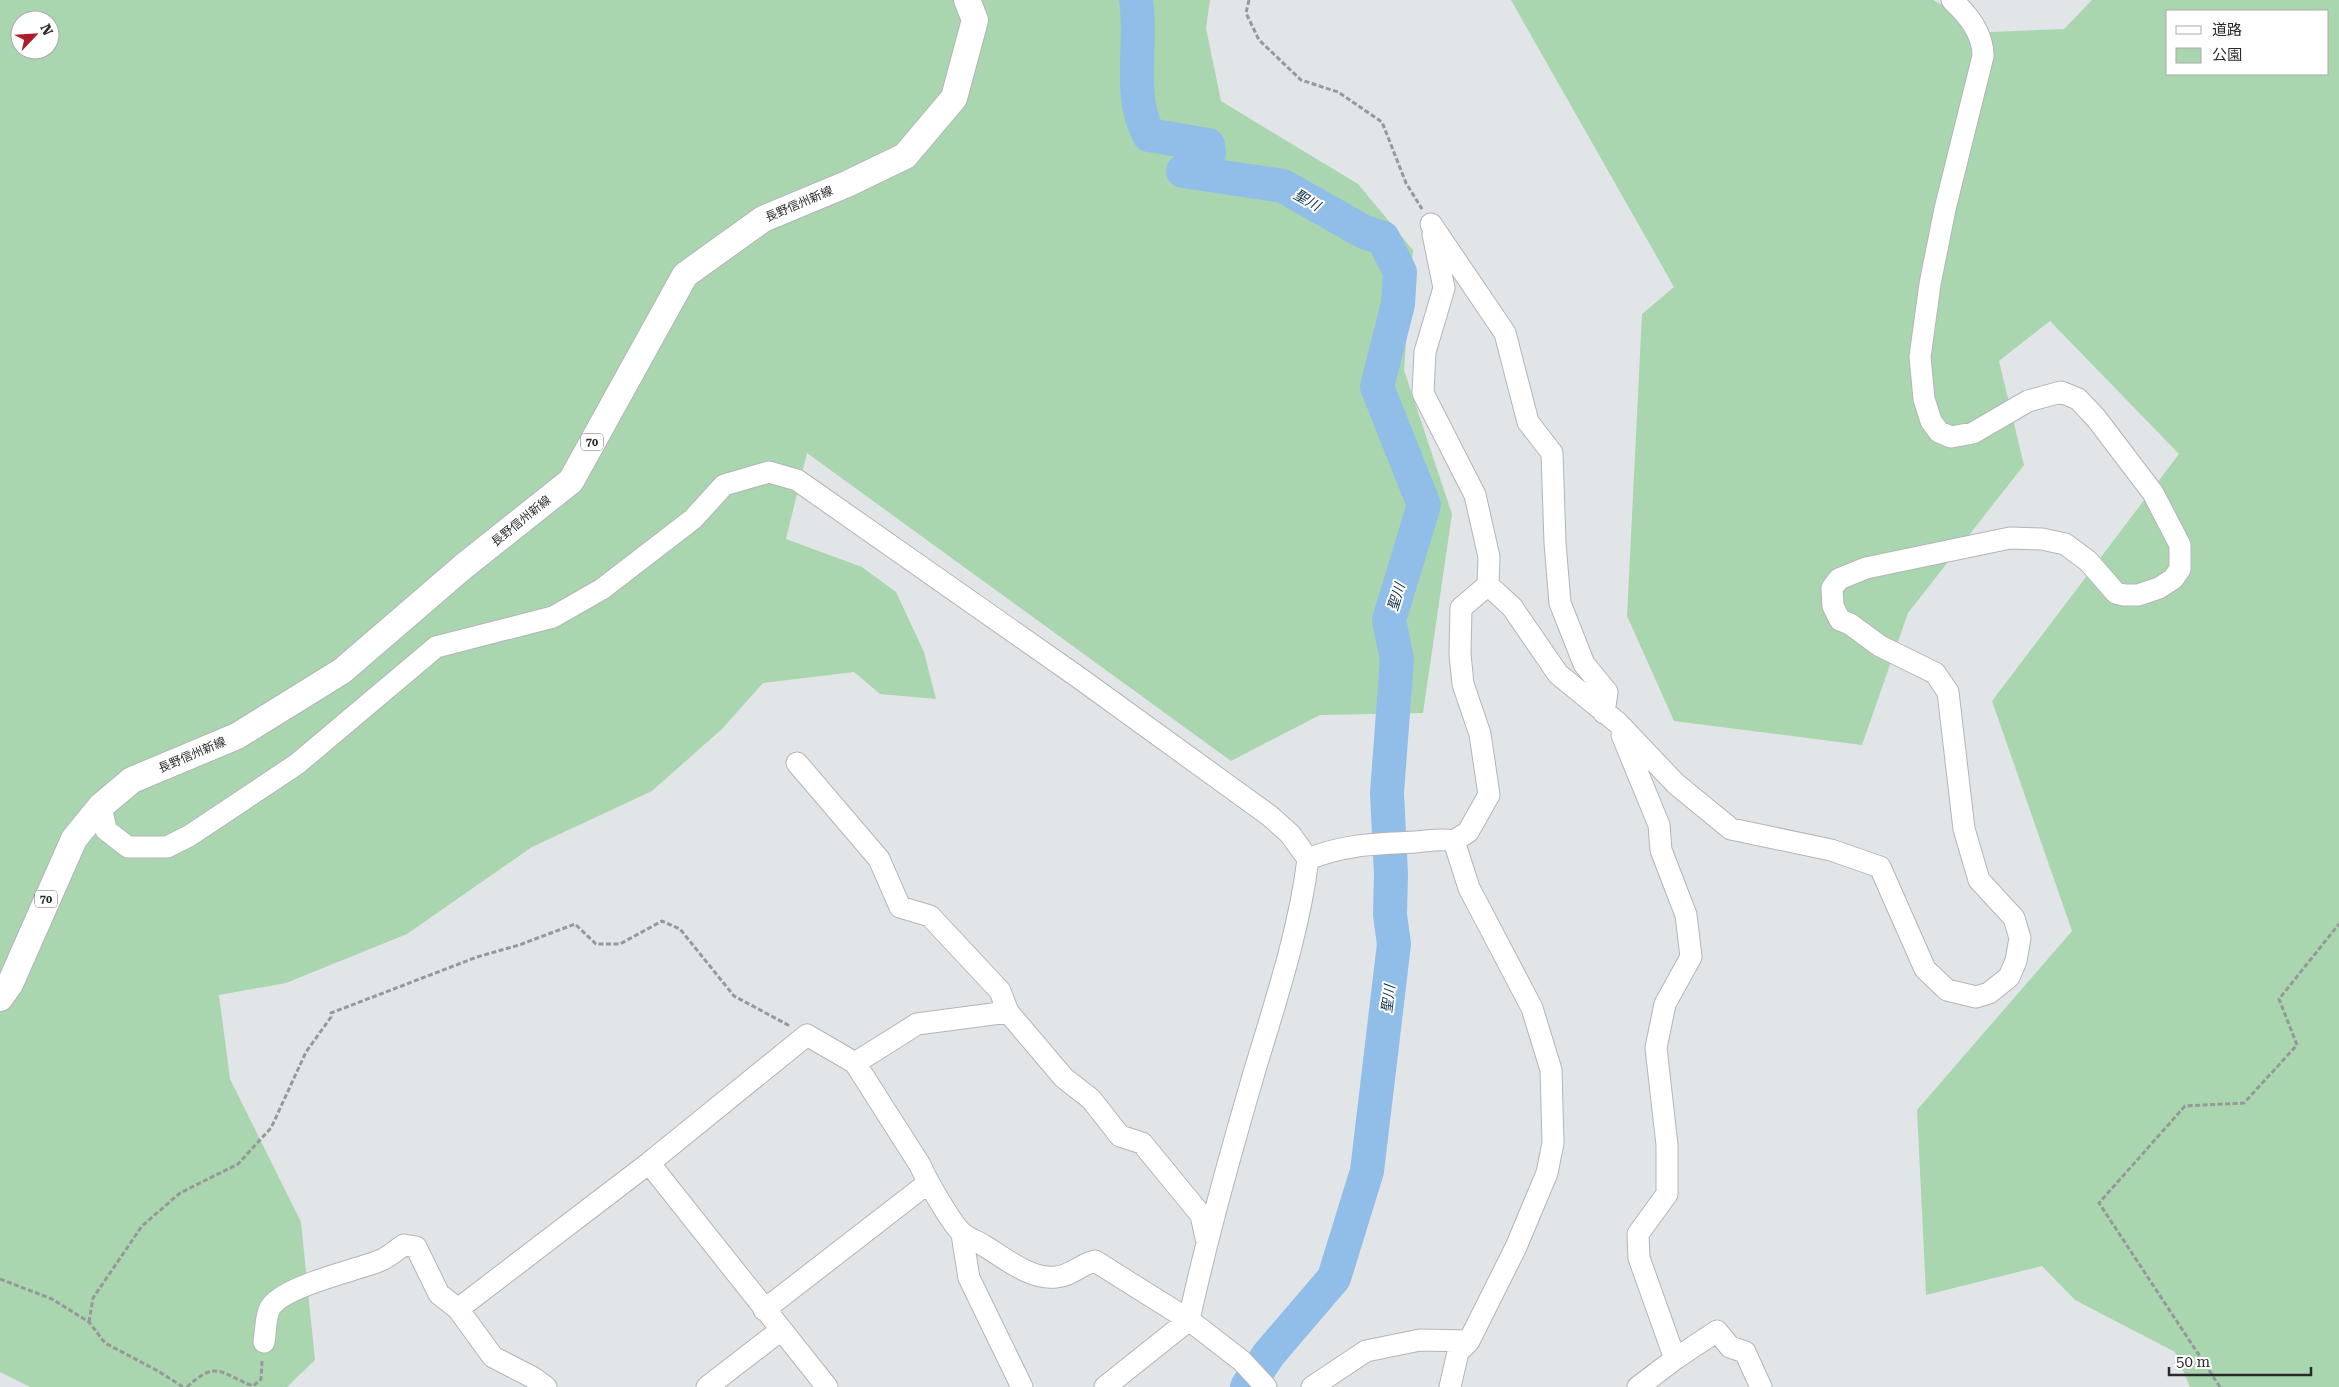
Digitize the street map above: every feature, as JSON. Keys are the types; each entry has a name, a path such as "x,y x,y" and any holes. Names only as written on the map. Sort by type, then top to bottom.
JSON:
{"main road":[{"name":"長野信州新線","path":"0,998 10,984 74,839 101,806 132,780 237,736 342,671 464,566 570,482 685,276 763,219 847,184 905,156 954,98 975,20 967,0"}],"street":[{"path":"1488,585 1512,607 1558,674 1611,718 1676,784 1731,829 1831,850 1880,867 1925,969 1947,990 1976,997 1989,993 2009,977 2016,961 2020,938 2014,918 1979,880 1976,872 1964,829 1948,692 1935,674 1880,646 1850,624 1840,620 1833,606 1832,588 1839,579 1866,568 2018,538 2042,539 2064,544 2088,561 2116,593 2131,596 2159,588 2173,579 2180,568 2181,554 2175,533 2153,493 2096,418 2078,399 2061,392 2028,401 1973,434 1951,437 1939,432 1931,421 1924,399 1920,357 1930,284 1945,209 1983,56 1983,46 1975,27 1952,0"},
{"path":"1308,859 1327,852 1364,844 1417,842 1441,838 1454,841 1468,832 1489,795 1480,734 1463,684 1460,654 1461,608 1488,585 1489,557 1475,495 1423,393 1425,352 1444,288 1431,224"},
{"path":"1431,224 1505,333 1528,422 1552,453 1554,542 1560,603 1584,664 1607,692 1611,718 1659,824 1661,850 1686,915 1691,958 1665,1004 1656,1048 1667,1145 1667,1194 1638,1234 1639,1258 1675,1359"},
{"path":"101,806 106,830 128,847 167,847 189,836 297,764 436,647 553,617 602,590 693,519 724,485 769,472 797,480 1078,677 1270,816 1290,834 1308,859 1303,897 1278,996 1206,1240 1189,1320 1105,1387"},
{"path":"797,763 879,859 900,907 930,916 1000,991 1008,1012 1064,1078 1091,1099 1120,1136 1142,1143 1202,1215 1206,1240"},
{"path":"1450,1387 1458,1352 1469,1341 1516,1247 1547,1173 1553,1143 1551,1070 1532,1008 1469,888 1454,841"},
{"path":"855,1062 917,1024 1008,1012"},
{"path":"458,1309 649,1163 807,1035 855,1062 915,1157 928,1183 962,1234 969,1278 1022,1387"},
{"path":"649,1163 827,1387"},
{"path":"764,1310 928,1183"},
{"path":"962,1234 1025,1271 1045,1277 1056,1278 1068,1274 1083,1264 1095,1261 1189,1320 1242,1362 1266,1387"},
{"path":"264,1342 271,1306 279,1298 331,1276 381,1261 404,1245 416,1247 439,1294 458,1309 492,1358 532,1377 546,1387"},
{"path":"708,1387 781,1330"},
{"path":"1638,1387 1717,1331 1730,1347 1745,1352 1761,1387"},
{"path":"1312,1387 1366,1351 1420,1340 1469,1341"}],"path":[{"path":"1249,0 1246,13 1259,40 1301,80 1338,92 1382,122 1406,183 1431,224"},
{"path":"89,1322 93,1298 142,1226 180,1193 238,1164 270,1128 306,1052 331,1017 331,1013 395,987 575,924 596,944 620,944 662,921 680,929 734,996 807,1035"},
{"path":"2220,1387 2099,1203 2185,1106 2244,1103 2296,1045 2279,999 2339,924"},
{"path":"0,1279 52,1299 89,1322 105,1343 158,1370 185,1387 204,1373 214,1369 232,1375 253,1386 257,1384 261,1379 264,1342"}],"green space":[{"path":"0,0 1210,0 1206,28 1221,101 1358,184 1413,250 1404,370 1452,514 1423,713 1320,715 1231,761 807,453 786,539 862,567 896,592 924,652 936,699 880,694 854,672 763,683 722,729 652,791 532,847 407,934 286,983 219,995 230,1079 301,1222 315,1360 287,1387 30,1387 0,1372"},
{"path":"1511,0 1933,0 1990,32 2064,29 2092,0 2339,0 2339,1387 2190,1387 2175,1352 2075,1300 2042,1266 1926,1295 1917,1110 2072,931 1992,701 2179,454 2050,321 1999,361 2024,465 1908,613 1862,745 1674,721 1627,616 1642,314 1674,287"}],"waterway":[{"name":"聖川","path":"1136,0 1138,17 1137,86 1142,119 1149,135 1208,145 1209,153 1183,171 1283,186 1364,232 1383,238 1400,272 1398,304 1377,387 1424,505 1389,620 1397,659 1387,793 1391,874 1390,915 1394,944 1367,1171 1334,1278 1269,1354 1247,1387"}]}
